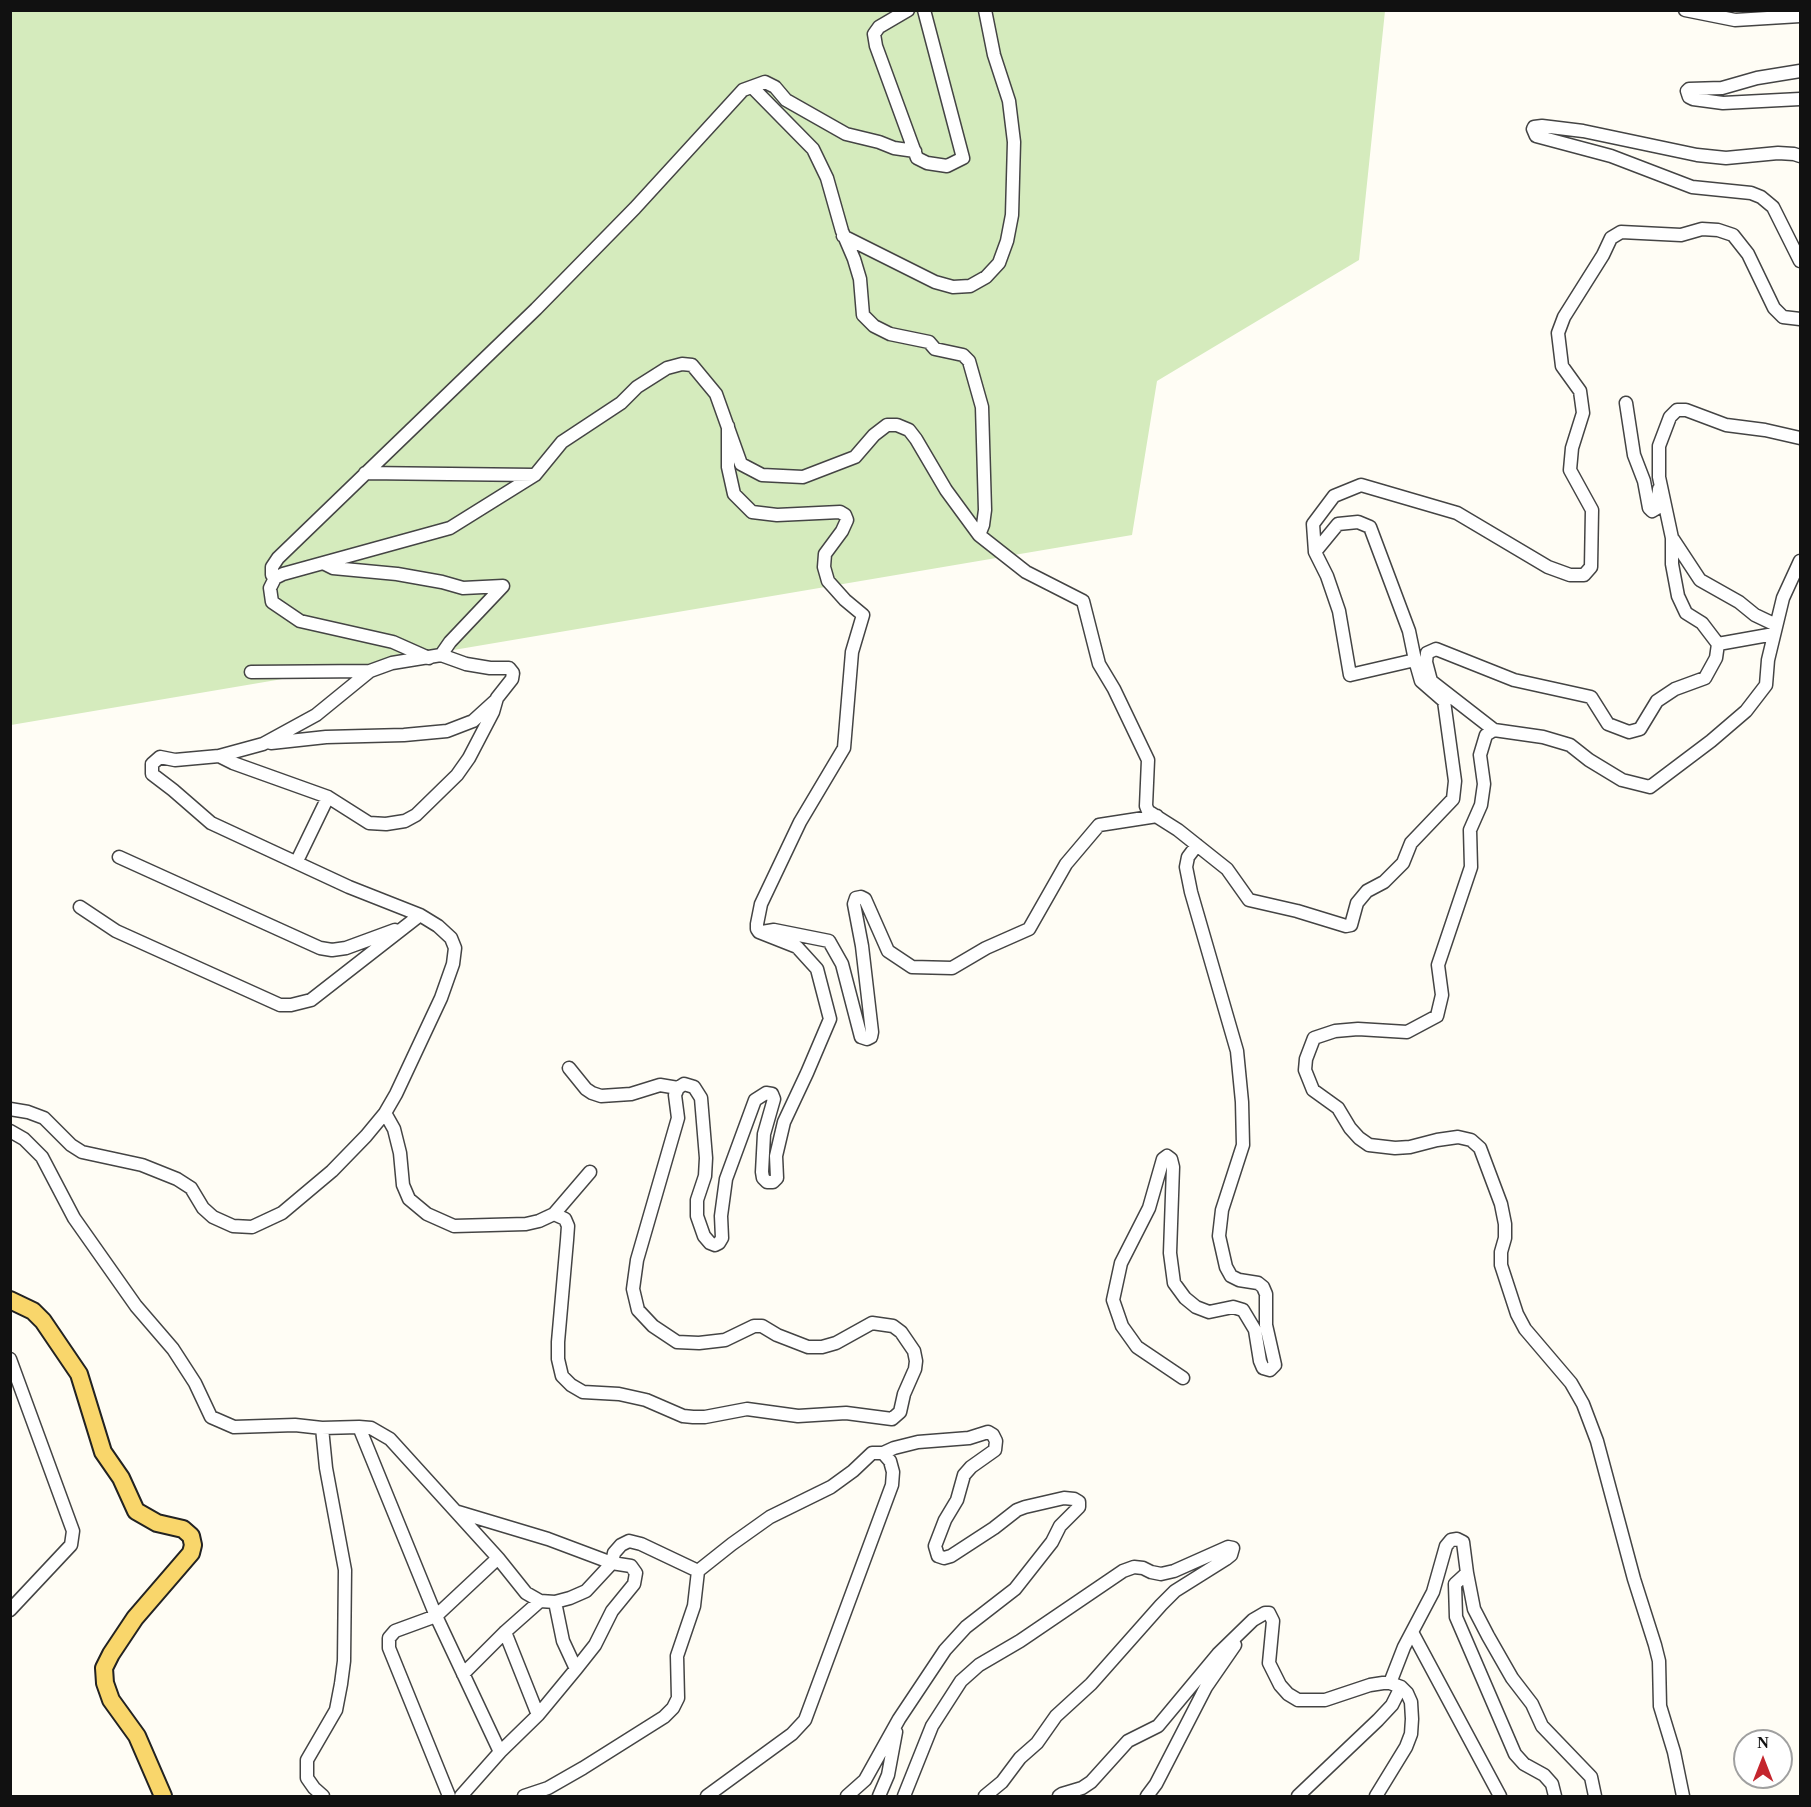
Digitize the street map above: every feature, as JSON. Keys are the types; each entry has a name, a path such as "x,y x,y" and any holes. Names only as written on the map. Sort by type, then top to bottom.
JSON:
{"main road":[{"path":"10,1300 33,1311 43,1320 79,1374 104,1452 121,1478 136,1510 157,1523 183,1529 191,1536 193,1545 191,1553 135,1618 104,1668 105,1683 111,1700 137,1736 163,1797"}],"street":[{"path":"908,10 879,27 874,34 876,46 917,158 927,163 947,165 963,158 924,10"},
{"path":"843,236 935,282 952,287 970,286 986,277 999,263 1007,241 1012,215 1014,142 1009,100 994,55 985,10"},
{"path":"1685,10 1735,20 1800,16"},
{"path":"1800,71 1757,78 1722,88 1689,89 1687,91 1689,97 1693,99 1723,104 1800,99"},
{"path":"275,578 272,574 272,567 278,558 536,309 635,208 736,95 746,87 765,82 775,87 786,100 846,134 894,148 915,151"},
{"path":"752,87 813,149 827,178 843,236 857,269 863,315 874,326 890,334 929,342 935,350 963,355 969,361 982,407 985,510 979,535"},
{"path":"1800,156 1778,153 1726,158 1697,155 1583,131 1542,126 1534,126 1533,129 1536,136 1611,156 1692,187 1761,196 1773,207 1800,261"},
{"path":"1414,660 1350,675 1340,611 1315,552 1313,524 1334,496 1361,485 1457,513 1548,567 1570,575 1584,575 1591,567 1592,510 1570,470 1572,448 1583,412 1580,392 1562,366 1558,333 1564,317 1603,255 1611,238 1621,232 1681,235 1702,229 1718,230 1732,235 1748,254 1774,308 1783,318 1800,319"},
{"path":"10,1109 44,1118 82,1152 142,1164 177,1179 191,1188 213,1217 233,1226 252,1227 282,1213 332,1170 385,1113 441,998 453,964 455,948 451,938 438,926 420,915 349,887 211,823 152,774 152,764 160,757 175,760 219,756 263,744 326,737 404,735 447,731 473,721 497,698 512,679 513,673 508,668 466,664 393,642 300,621 272,602 270,588 275,578 450,528 535,475 562,442 621,404 637,387 668,368 682,364 692,365 716,394 741,464 762,475 803,477 855,457 874,435 887,425 897,424 909,430 946,490 979,535 1026,572 1083,601 1090,621 1099,664 1148,760 1146,806 1148,811 1178,830 1227,869 1250,900 1346,926 1351,925 1357,903 1367,891 1384,882 1403,862 1411,843 1453,799 1455,781 1447,698 1431,681 1426,662 1427,653 1436,650 1514,680 1591,697 1608,724 1629,732 1640,729 1657,701 1675,689 1705,678 1716,658 1718,644 1702,623 1686,613 1678,596 1672,564 1672,537 1659,477"},
{"path":"1626,404 1634,455 1652,511 1657,508 1659,446 1670,417 1677,410 1686,410 1726,425 1766,430 1800,438"},
{"path":"728,426 728,467 734,494 752,512 777,515 840,512 845,515 847,520 842,531 825,554 824,567 828,581 863,615 852,652 844,748 800,822 761,904 757,924 759,932"},
{"path":"365,472 535,475"},
{"path":"1315,552 1338,524 1358,522 1370,527 1409,631 1414,660 1422,681 1494,730 1544,737 1570,745 1589,760 1622,780 1650,787 1746,711 1766,685 1768,660 1783,598 1800,561"},
{"path":"1672,537 1700,580 1738,602 1775,629"},
{"path":"251,672 370,671 392,663 435,656 502,586 463,588 397,574 333,568 323,563"},
{"path":"1718,644 1775,629"},
{"path":"263,744 316,716 370,671"},
{"path":"219,756 328,797 369,823 386,824 405,821 416,815 457,775 469,758 493,712 497,698"},
{"path":"1494,730 1486,735 1480,755 1484,784 1481,805 1470,830 1471,867 1438,965 1442,995 1437,1016 1407,1032 1358,1029 1335,1031 1314,1038 1306,1059 1305,1070 1314,1090 1338,1108 1350,1128 1369,1145 1410,1148 1458,1137 1471,1140 1480,1148 1503,1214 1505,1238 1501,1252 1501,1265 1516,1314 1525,1329 1571,1383 1583,1404 1597,1442 1634,1579 1655,1645 1659,1662 1660,1706 1674,1752 1683,1797"},
{"path":"297,861 328,797"},
{"path":"759,932 774,930 829,941 842,964 861,1037 867,1039 871,1037 872,1032 862,946 854,904 856,898 865,899 888,951 912,967 952,968 986,948 1029,929 1066,864 1099,825 1157,816"},
{"path":"1183,1378 1137,1347 1122,1326 1113,1300 1121,1263 1149,1208 1163,1160 1167,1156 1171,1159 1173,1167 1170,1253 1174,1283 1185,1298 1196,1307 1209,1312 1233,1307 1243,1310 1255,1330 1263,1368 1270,1370 1275,1365 1266,1325 1266,1294 1263,1287 1258,1283 1239,1280 1231,1276 1226,1267 1219,1236 1222,1210 1243,1145 1242,1102 1237,1051 1191,892 1186,867 1188,857 1197,845"},
{"path":"119,857 320,948 332,950 346,948 404,927"},
{"path":"80,907 116,931 280,1005 311,1000 420,915"},
{"path":"554,1214 565,1219 568,1226 558,1359 562,1376 583,1392 619,1394 646,1400 683,1416 693,1417 747,1409 798,1416 846,1413 892,1419 897,1416 913,1377 916,1361 914,1351 901,1332 893,1326 872,1323 836,1343 822,1347 808,1347 777,1335 762,1326 754,1326 725,1340 699,1343 677,1342 653,1326 638,1310 633,1288 637,1260 678,1118 675,1095 678,1088 684,1084 694,1087 700,1098 706,1158 705,1176 697,1200 697,1216 704,1236 710,1244 715,1245 722,1238 721,1216 726,1179 755,1100 766,1093 772,1094 774,1099 765,1134 762,1172 767,1182 773,1182 777,1178 776,1156 784,1122 830,1019 817,969 797,947 759,932"},
{"path":"569,1068 586,1089 592,1094 601,1096 630,1094 660,1085 678,1088"},
{"path":"385,1113 394,1129 403,1185 409,1199 427,1214 454,1226 508,1226 539,1221 554,1214 590,1173"},
{"path":"10,1131 24,1139 42,1157 74,1218 136,1306 173,1349 195,1383 211,1417 234,1427 295,1425 322,1428 371,1428 390,1439 498,1558 526,1593 540,1601 555,1602 586,1591 612,1563 614,1553 621,1545 629,1541 641,1544 698,1571"},
{"path":"10,1359 73,1531 71,1545 10,1610"},
{"path":"359,1427 436,1616 500,1752"},
{"path":"322,1428 326,1468 345,1570 344,1661 336,1710 307,1760 307,1778 323,1797"},
{"path":"524,1797 548,1788 583,1768 664,1717 673,1708 678,1698 677,1656 694,1606 698,1571 732,1544 770,1518 831,1487 872,1454 883,1453 918,1442 969,1438 988,1432 996,1441 995,1450 971,1467 964,1475 957,1500 945,1520 935,1546 938,1556 944,1558 951,1556 1017,1510 1025,1507 1064,1498 1074,1499 1078,1502 1079,1508 1060,1526 1052,1542 1015,1588 966,1627 945,1650 899,1719 865,1780 847,1797"},
{"path":"707,1797 792,1734 805,1719 892,1485 893,1472 890,1461 883,1453"},
{"path":"456,1512 548,1539 612,1563 631,1566 636,1573 634,1584 612,1611 595,1645 538,1715 500,1752 461,1797"},
{"path":"1298,1797 1392,1705 1395,1685 1412,1632 1433,1592 1446,1546 1451,1540 1457,1539 1463,1542 1474,1610 1512,1678 1532,1704 1542,1726 1591,1777 1595,1797"},
{"path":"904,1797 932,1726 960,1681 979,1665 1020,1641 1123,1571 1134,1567 1161,1574 1174,1571 1225,1548 1233,1548 1231,1555 1226,1559 1175,1592 1161,1605 1091,1684 1056,1716 1037,1743 1020,1758 1002,1782 985,1797"},
{"path":"450,1797 388,1643 390,1635 395,1631 436,1616 498,1558"},
{"path":"1467,1573 1455,1584 1456,1617 1515,1754 1524,1764 1544,1775 1552,1784 1555,1797"},
{"path":"463,1674 540,1601"},
{"path":"555,1602 563,1641 576,1669"},
{"path":"1059,1797 1091,1782 1128,1741 1158,1726 1218,1654 1253,1620 1265,1613 1272,1616 1269,1663 1280,1685 1298,1700 1326,1700 1370,1685 1395,1685 1407,1693 1411,1702 1411,1734 1406,1747 1376,1797"},
{"path":"1147,1797 1206,1687 1253,1620"},
{"path":"505,1632 538,1715"},
{"path":"1412,1632 1500,1797"},
{"path":"879,1797 888,1775 899,1719"}],"green space":[{"path":"11,11 1385,11 1359,260 1157,381 1132,535 11,725"}]}
